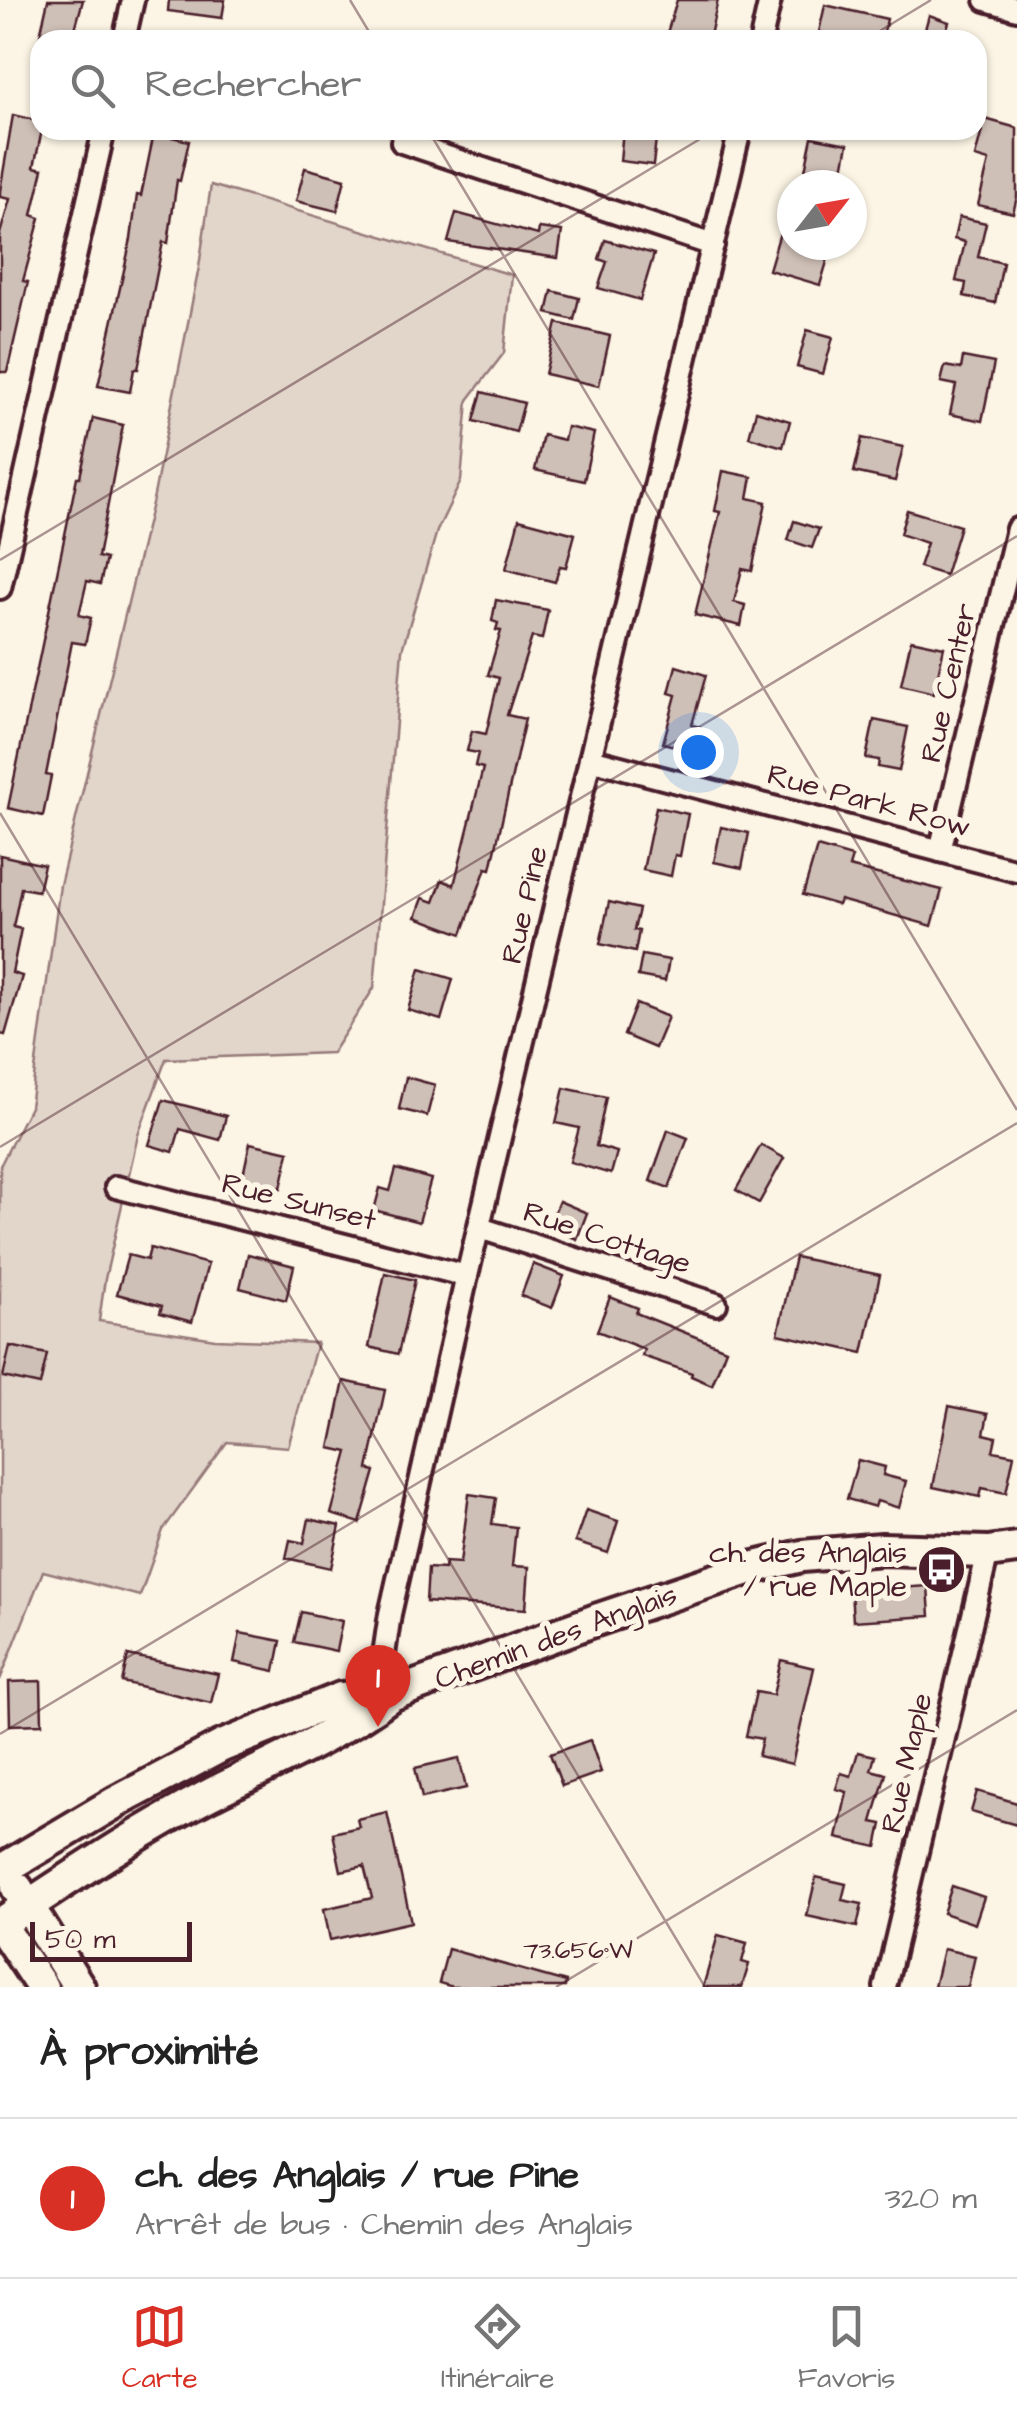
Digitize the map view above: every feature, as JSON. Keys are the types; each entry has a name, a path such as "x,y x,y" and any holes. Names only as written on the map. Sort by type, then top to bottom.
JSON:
{"street":[{"path":"126,30 134,0"},
{"path":"763,30 770,0"},
{"path":"986,0 1017,9"},
{"path":"0,588 102,140"},
{"name":"Rue Pine","path":"391,1696 383,1670 386,1638 467,1276 738,140"},
{"path":"402,142 713,246"},
{"name":"Rue Center","path":"940,851 1017,529"},
{"name":"Rue Park Row","path":"590,759 1017,871"},
{"name":"Rue Sunset","path":"116,1187 467,1276"},
{"name":"Rue Cottage","path":"480,1228 716,1304"},
{"name":"Chemin des Anglais","path":"0,1924 117,1847 209,1795 353,1724 391,1696 596,1620 785,1560 882,1549 1003,1550"},
{"name":"Rue Maple","path":"884,1987 1003,1550"},
{"name":"Chemin des Anglais","path":"2,1867 151,1782 256,1730 341,1698 391,1696"},
{"path":"2,1867 79,1987"},
{"path":"0,1924 42,1987"}],"shaded area":[{"path":"211,185 512,275 504,353 468,400 461,481 437,531 402,650 374,988 332,1053 166,1059 138,1135 105,1279 99,1321 215,1339 317,1343 288,1447 227,1442 163,1530 140,1596 43,1571 0,1680 0,1166 30,1107 60,885 154,495 199,267"}],"building":[{"path":"48,0 83,0 75,30 41,30"},
{"path":"169,0 225,0 222,18 168,11"},
{"path":"677,0 718,0 711,30 668,30"},
{"path":"825,5 887,19 884,30 819,30"},
{"path":"929,15 949,22 946,30 925,30"},
{"path":"13,115 30,119 30,140 40,140 34,167 43,169 32,215 40,218 23,281 28,282 7,372 0,372 0,234 10,199 0,197"},
{"path":"987,120 1017,128 1017,197 1013,213 978,205 989,161 975,157 979,140 987,140"},
{"path":"153,140 189,141 130,392 98,386 137,195 141,196"},
{"path":"622,140 656,140 653,165 620,161"},
{"path":"811,140 848,144 843,170 805,170"},
{"path":"305,168 345,179 337,211 296,201"},
{"path":"456,213 538,235 539,228 562,231 558,258 448,242"},
{"path":"959,217 986,223 978,257 1003,263 995,303 964,296 966,283 956,281 965,242 954,239"},
{"path":"605,240 654,254 640,300 598,288 607,262 599,259"},
{"path":"777,243 777,260 828,260 820,285 769,270"},
{"path":"552,291 579,298 574,320 547,313"},
{"path":"557,323 610,336 599,386 545,374"},
{"path":"807,330 833,337 823,374 797,367"},
{"path":"963,357 994,363 982,421 950,414 956,385 941,382 945,366 961,369"},
{"path":"482,392 524,403 516,432 474,421"},
{"path":"756,411 790,421 783,447 749,437"},
{"path":"93,418 123,425 98,557 106,559 100,584 87,581 79,615 91,618 85,644 72,642 46,775 51,776 43,816 8,808 77,477"},
{"path":"567,427 594,433 584,481 535,470 543,435 564,440"},
{"path":"862,438 903,447 895,481 854,472"},
{"path":"723,471 752,477 748,498 766,502 752,571 742,569 734,602 745,605 741,626 695,615 720,512 715,511"},
{"path":"907,510 960,526 945,575 919,567 927,543 900,534"},
{"path":"519,519 575,534 566,567 560,566 555,582 506,569"},
{"path":"794,521 819,529 812,548 788,540"},
{"path":"496,600 548,610 542,639 532,637 507,715 525,719 491,869 486,868 462,934 416,917 423,898 434,902 442,880 454,885 483,768 475,766 478,753 467,751 472,731 486,734 499,678 488,675 501,631 496,630 498,623 492,621"},
{"path":"911,640 944,647 934,693 901,685"},
{"path":"676,666 706,675 692,725 700,727 694,751 663,743 676,695 669,693"},
{"path":"874,720 908,727 899,771 878,767 879,760 866,758"},
{"path":"656,807 688,814 680,856 675,855 671,876 643,870"},
{"path":"721,827 749,833 742,868 714,862"},
{"path":"817,847 852,857 849,867 942,890 932,926 840,900 838,905 803,895"},
{"path":"0,855 44,865 38,891 21,888 13,927 21,929 12,973 22,976 5,1035 0,1034"},
{"path":"609,902 639,909 634,930 639,931 635,952 600,944"},
{"path":"642,955 669,960 665,981 638,976"},
{"path":"420,969 453,979 441,1020 408,1010"},
{"path":"636,1004 668,1017 655,1048 624,1035"},
{"path":"406,1077 435,1085 427,1116 399,1109"},
{"path":"564,1088 606,1097 596,1146 617,1152 611,1174 570,1162 579,1128 556,1123"},
{"path":"163,1100 226,1116 220,1140 180,1129 173,1152 149,1145"},
{"path":"668,1130 688,1138 669,1188 650,1181"},
{"path":"250,1143 289,1152 281,1188 242,1180"},
{"path":"761,1145 784,1158 759,1203 736,1190"},
{"path":"396,1169 431,1179 419,1222 374,1210 380,1188 390,1191"},
{"path":"559,1201 587,1213 577,1239 548,1227"},
{"path":"150,1248 208,1264 192,1322 160,1313 162,1306 117,1294 128,1255 147,1260"},
{"path":"248,1254 294,1266 286,1300 240,1288"},
{"path":"795,1257 880,1275 863,1353 778,1334"},
{"path":"533,1264 564,1276 552,1308 521,1296"},
{"path":"385,1273 415,1280 398,1354 369,1347"},
{"path":"610,1297 638,1308 636,1313 726,1349 712,1385 691,1376 692,1373 642,1356 644,1349 597,1331"},
{"path":"10,1346 47,1354 40,1385 3,1377"},
{"path":"344,1381 385,1390 368,1469 375,1471 360,1523 331,1514 348,1452 330,1448"},
{"path":"949,1406 988,1414 984,1434 996,1437 993,1451 1014,1455 1006,1493 982,1488 980,1497 933,1487"},
{"path":"858,1460 885,1467 883,1475 906,1481 899,1508 877,1501 875,1507 847,1499"},
{"path":"469,1494 496,1498 492,1524 516,1527 512,1566 529,1567 526,1609 426,1602 428,1568 444,1569 445,1562 460,1563"},
{"path":"586,1510 618,1521 608,1553 575,1542"},
{"path":"309,1519 340,1526 331,1568 286,1558 290,1540 304,1543"},
{"path":"928,1586 930,1616 853,1621 851,1591"},
{"path":"301,1612 342,1621 336,1651 294,1642"},
{"path":"240,1633 281,1641 275,1671 234,1662"},
{"path":"128,1655 218,1674 211,1703 122,1682"},
{"path":"781,1660 814,1668 792,1764 758,1756 762,1739 746,1736 756,1692 773,1695"},
{"path":"41,1681 42,1724 10,1725 9,1682"},
{"path":"590,1740 601,1772 562,1786 550,1754"},
{"path":"858,1752 875,1756 871,1770 886,1774 872,1822 882,1824 877,1847 837,1838 847,1792 836,1789 841,1773 851,1776"},
{"path":"459,1758 466,1788 422,1798 415,1768"},
{"path":"977,1791 1017,1803 1017,1825 971,1812"},
{"path":"387,1812 411,1922 330,1940 324,1909 372,1898 364,1866 341,1871 333,1833 359,1827 357,1819"},
{"path":"816,1877 846,1884 842,1900 862,1904 857,1927 807,1916"},
{"path":"952,1886 984,1897 975,1924 943,1913"},
{"path":"718,1935 747,1943 742,1962 749,1964 742,1987 703,1987"},
{"path":"448,1949 566,1982 565,1987 453,1987 439,1983"},
{"path":"943,1949 975,1956 968,1987 934,1987"}],"place":[{"name":"ch. des Anglais / rue Maple","path":"942,1570"},
{"name":"ch. des Anglais / rue Pine","path":"378,1727"}]}
